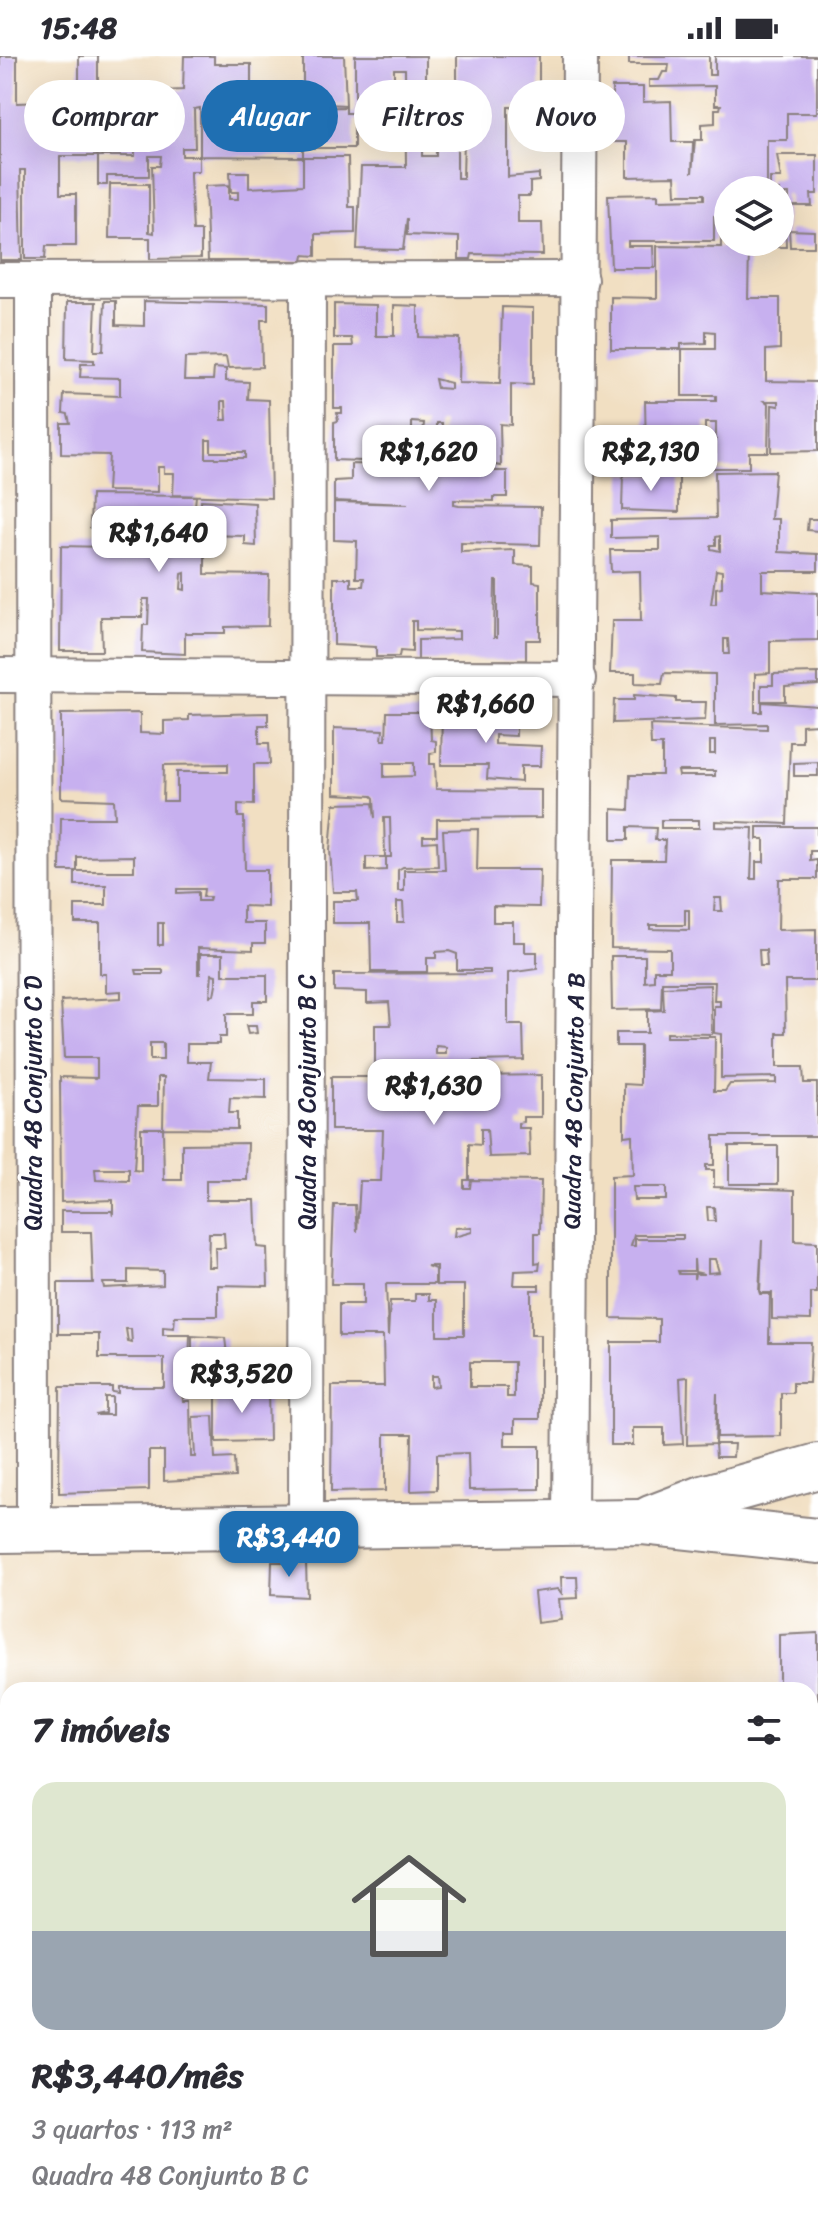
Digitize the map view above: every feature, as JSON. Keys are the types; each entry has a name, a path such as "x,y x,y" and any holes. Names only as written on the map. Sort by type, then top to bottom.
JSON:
{"street":[{"name":"Quadra 48 Conjunto A B","path":"570,1523 580,56"},
{"name":"Quadra 48 Conjunto B C","path":"306,1528 308,278"},
{"path":"16,280 580,279"},
{"name":"Quadra 48 Conjunto C D","path":"16,280 17,1530"},
{"path":"16,675 578,679"},
{"path":"641,1522 703,1498 818,1466"},
{"path":"17,1530 641,1522 818,1541"}],"building":[{"path":"0,56 17,56 17,103 24,103 24,152 98,152 97,156 60,156 60,194 76,194 76,246 46,246 45,259 25,259 25,170 20,170 22,260 0,260"},
{"path":"79,56 98,56 98,80 79,80"},
{"path":"184,56 214,56 214,64 251,64 251,80 201,80 201,152 303,152 303,157 200,156 200,108 194,109 195,148 185,148"},
{"path":"303,56 344,56 346,105 338,105 338,80 303,80"},
{"path":"355,56 426,56 426,80 405,80 405,69 394,69 394,80 355,80"},
{"path":"457,56 539,56 539,80 508,80 508,177 539,174 539,181 530,182 530,196 518,196 518,223 542,223 543,255 472,254 471,259 459,259 459,237 407,235 407,218 403,250 357,249 361,167 406,167 406,152 436,156 436,152 457,152 457,178 463,178 464,152 492,152 492,80 457,80"},
{"path":"629,56 709,56 709,75 715,75 715,56 817,56 817,113 787,113 787,140 767,140 767,176 714,176 714,241 628,241 628,246 653,246 654,268 611,268 608,195 658,194 658,200 704,199 704,194 676,194 675,176 627,177 625,87 643,87 643,102 671,101 672,142 693,142 692,173 695,140 702,140 702,124 715,123 715,109 720,109 721,105 715,105 715,86 649,87 649,80 659,80 663,72 668,72 669,64 629,64"},
{"path":"338,107 346,107 346,113 354,113 354,148 338,148"},
{"path":"135,152 182,152 182,156 199,156 199,171 190,171 190,177 193,231 201,231 201,258 150,259 150,238 109,238 110,184 149,184 149,232 154,233 152,166 160,166 161,156 149,156 149,176 107,176 107,185 98,185 98,156 135,156"},
{"path":"777,155 817,155 817,194 811,194 812,206 794,206 794,176 781,176"},
{"path":"303,157 348,157 349,207 355,207 355,233 316,234 316,256 304,255 303,261 208,261 205,186 229,185 229,199 238,199 238,192 231,192 230,172 249,172 249,188 303,185"},
{"path":"794,230 814,231 814,247 794,247"},
{"path":"657,246 714,247 714,256 749,256 748,298 780,298 780,349 766,350 766,381 818,382 818,451 771,452 772,405 779,406 779,401 765,401 769,404 768,452 749,452 749,468 677,468 677,463 613,463 613,452 646,452 645,401 716,401 716,396 682,396 682,349 715,349 715,332 706,331 706,343 681,344 681,349 611,349 611,297 657,298","holes":["705,423 716,423 716,452 705,452"]},
{"path":"105,301 116,301 116,325 144,326 144,301 268,304 268,320 261,320 262,367 228,368 226,357 185,358 184,380 213,380 214,368 226,369 226,381 249,382 248,399 269,400 271,498 173,495 174,473 164,473 164,467 158,467 158,492 107,491 109,455 61,454 61,423 70,423 68,414 63,413 64,394 120,396 120,378 80,377 81,364 94,364 94,360 66,359 67,302 96,302 94,351 103,351","holes":["222,401 226,401 227,420 222,420","206,440 211,440 211,452 245,452 245,458 206,458"]},
{"path":"334,304 376,305 376,336 394,336 394,305 418,306 418,337 459,338 458,383 500,384 502,307 533,308 533,385 511,384 511,425 500,424 501,466 495,465 495,471 507,471 507,497 494,497 494,501 454,500 454,505 459,506 541,507 540,545 461,543 461,552 515,550 515,565 533,566 533,582 540,583 540,640 526,640 526,660 418,661 418,640 459,639 459,631 416,630 416,621 412,621 412,652 400,651 399,657 376,657 376,647 334,645 334,578 351,578 351,586 363,586 364,578 356,578 357,541 334,540 334,502 408,504 334,501 334,481 351,480 351,464 419,466 419,463 334,460 334,422 338,421 337,413 342,413 342,408 334,408 334,346 353,346 352,338 334,338","holes":["435,379 451,383 451,389 437,388","412,422 424,423 423,433 412,433","437,423 442,423 442,439 437,439","495,581 497,581 497,637 494,637"]},
{"path":"775,471 771,519 779,519 779,552 818,554 818,571 762,571 762,590 818,593 818,640 770,641 770,673 755,674 755,712 762,712 762,702 818,706 818,724 802,725 802,742 790,742 787,824 715,821 715,827 753,828 751,879 756,879 756,862 764,862 764,839 757,839 757,827 817,827 817,851 810,851 810,861 817,860 817,879 779,879 778,930 816,929 816,981 785,981 786,1033 777,1033 777,1067 803,1067 804,1083 817,1083 817,1136 714,1136 714,1165 706,1165 706,1170 714,1170 714,1187 795,1190 795,1241 817,1242 817,1293 811,1293 811,1320 772,1319 772,1293 760,1293 762,1240 759,1291 760,1294 770,1294 769,1342 811,1342 809,1383 793,1383 793,1393 781,1393 781,1436 717,1437 717,1393 715,1444 687,1445 688,1377 680,1378 683,1444 664,1445 664,1428 633,1428 633,1445 611,1445 611,1342 659,1342 659,1319 611,1318 611,1176 633,1175 632,1135 624,1136 624,1084 640,1085 640,1046 616,1046 616,1033 647,1033 647,1011 664,1010 663,987 710,985 712,1034 666,1033 666,1037 715,1037 714,1091 725,1091 730,1084 776,1083 776,1077 721,1078 721,1034 714,1033 714,1006 720,1006 720,1001 714,1001 715,982 662,982 661,1009 612,1010 611,956 645,956 645,982 654,981 654,970 670,970 670,949 611,948 612,860 664,860 665,840 655,840 656,828 628,827 628,840 612,840 612,809 629,810 630,775 662,775 662,745 651,745 650,725 767,729 767,724 715,725 715,674 664,673 662,684 635,683 635,673 610,673 612,621 641,621 640,571 611,572 610,550 660,550 660,537 611,538 611,520 716,518 715,472","holes":["720,536 720,551 711,549 711,545 716,545 716,537","716,570 722,571 722,587 716,588 716,604 711,604","724,639 728,639 729,654 724,654","710,741 715,741 715,754 710,754","678,771 715,771 715,776 679,776","661,820 699,820 699,828 661,828","715,898 721,898 722,911 714,911","685,910 689,910 689,930 650,929 650,925 685,925","759,950 766,950 767,966 760,966","633,1187 666,1187 666,1200 634,1200","707,1207 714,1207 715,1221 708,1221","634,1235 683,1235 683,1239 635,1239 635,1246 631,1246","694,1259 695,1272 704,1274 695,1274 694,1279 694,1274 679,1274 678,1271 694,1271","708,1259 715,1259 719,1272 708,1273"]},
{"path":"623,474 679,476 679,512 622,510"},
{"path":"91,495 196,496 193,524 201,524 201,500 255,503 256,546 245,545 245,536 205,535 205,574 269,575 268,626 225,627 225,633 185,633 185,654 142,652 143,625 148,625 149,599 143,599 142,617 101,617 102,651 60,651 61,546 107,547 107,534 164,534 164,521 157,520 157,513 153,513 152,527 90,528","holes":["185,573 185,590 181,589 182,574"]},
{"path":"808,519 818,519 818,531 807,530"},
{"path":"818,673 818,685 785,687 785,701 761,701 761,685 773,685 773,674"},
{"path":"634,695 676,698 676,702 706,702 705,720 613,723 614,700 634,700"},
{"path":"387,712 430,712 431,740 436,741 436,752 430,753 430,764 435,764 436,789 541,790 541,818 437,819 437,836 423,836 423,842 437,841 438,866 403,867 398,870 398,891 404,891 404,870 445,870 443,830 478,829 477,870 540,870 539,907 493,906 493,922 513,922 513,942 525,942 525,952 537,952 537,969 508,973 508,1025 523,1025 524,1060 473,1061 472,1081 481,1081 481,1076 541,1075 541,1117 523,1117 523,1122 518,1123 518,1128 529,1128 530,1156 489,1157 487,1129 481,1129 481,1145 469,1144 469,1180 464,1180 464,1188 470,1188 471,1180 541,1181 540,1233 535,1233 535,1263 540,1262 539,1270 515,1271 514,1285 539,1285 539,1290 531,1290 531,1335 540,1335 540,1419 515,1419 515,1432 505,1432 505,1446 540,1446 540,1489 469,1490 468,1453 437,1454 437,1490 411,1491 412,1434 385,1434 385,1491 331,1492 332,1386 384,1386 383,1336 339,1336 339,1304 363,1304 363,1284 331,1284 334,1205 355,1205 357,1232 360,1181 381,1181 383,1130 331,1130 331,1077 375,1077 375,1025 391,1025 389,1002 367,1003 367,992 334,991 334,974 490,973 490,970 457,970 457,954 449,951 436,952 436,958 427,958 427,972 371,972 370,923 333,923 333,901 358,901 357,892 333,892 330,850 334,804 373,803 375,818 374,798 372,796 334,794 334,728 383,730 382,740 386,740","holes":["384,763 414,763 414,776 384,777","384,818 390,818 391,857 386,857 386,870 366,871 366,857 385,857","397,902 403,902 404,922 397,922","436,1046 446,1047 446,1054 436,1054","427,1102 437,1102 437,1108 427,1108","472,1227 472,1232 454,1237 455,1228","427,1266 436,1266 436,1285 464,1285 464,1335 437,1335 437,1300 429,1300 429,1294 415,1294 415,1301 390,1301 388,1336 386,1284 435,1284 435,1269","470,1362 514,1362 514,1397 507,1397 507,1387 470,1387","431,1376 437,1376 438,1386 431,1387"]},
{"path":"140,713 140,733 164,734 164,721 189,720 189,715 268,713 268,725 259,725 259,743 269,743 270,764 254,764 254,805 238,804 238,817 244,817 245,870 267,870 267,907 243,906 243,923 265,923 265,943 253,943 253,950 198,948 198,974 200,954 223,954 223,975 267,975 267,1001 253,1001 253,1014 226,1014 226,1037 219,1037 219,1044 187,1044 187,1062 211,1062 209,1078 266,1079 266,1099 230,1098 229,1113 237,1113 237,1129 163,1128 164,1180 182,1180 182,1144 248,1143 247,1180 206,1180 206,1200 255,1200 257,1247 267,1248 268,1286 218,1285 218,1316 175,1316 174,1328 163,1327 163,1335 190,1335 189,1366 201,1366 202,1360 202,1352 192,1352 192,1336 225,1338 229,1371 201,1371 201,1387 182,1387 183,1401 190,1401 191,1457 195,1457 193,1417 213,1416 215,1459 234,1458 235,1477 164,1481 164,1451 149,1451 149,1490 59,1493 60,1387 112,1387 112,1392 118,1393 118,1387 164,1387 164,1358 99,1358 99,1334 58,1334 58,1283 93,1283 91,1232 61,1232 61,1211 112,1211 113,1216 113,1200 61,1202 60,1077 97,1078 97,1058 64,1058 61,1001 121,998 121,991 106,992 106,974 100,974 100,923 75,923 75,905 106,905 106,885 75,885 75,871 60,871 61,818 115,818 114,800 61,798 61,714","holes":["228,764 228,772 177,772 177,801 163,801 164,765","134,856 134,871 77,871 77,857","177,889 204,889 203,897 210,897 209,901 198,901 198,892 177,893","158,923 163,923 163,945 158,945","136,970 163,970 163,974 137,974","212,974 216,975 214,995 210,996","150,1043 163,1043 163,1060 150,1060","158,1077 164,1077 163,1128 141,1128 141,1171 134,1170 138,1106 158,1106","95,1169 129,1169 129,1181 96,1180","209,1233 224,1233 225,1248 215,1248 216,1267 208,1267","128,1270 163,1271 163,1285 104,1288 103,1283 128,1283","126,1329 131,1329 132,1343 128,1342","105,1397 112,1397 112,1415 95,1415 105,1413"]},
{"path":"442,713 516,713 516,736 495,735 495,744 541,746 540,766 521,766 521,782 487,779 488,765 441,765"},
{"path":"818,762 818,776 794,776 794,763"},
{"path":"246,1026 256,1026 257,1033 248,1034"},
{"path":"729,1146 778,1146 778,1184 729,1184"},
{"path":"216,1387 268,1388 269,1441 216,1442"},
{"path":"715,1444 734,1444 733,1457 716,1457"},
{"path":"272,1562 306,1562 307,1597 271,1595"},
{"path":"561,1577 577,1577 578,1598 559,1599 561,1620 537,1623 534,1592 558,1589 562,1594"},
{"path":"818,1633 818,1682 779,1682 779,1635"}]}
